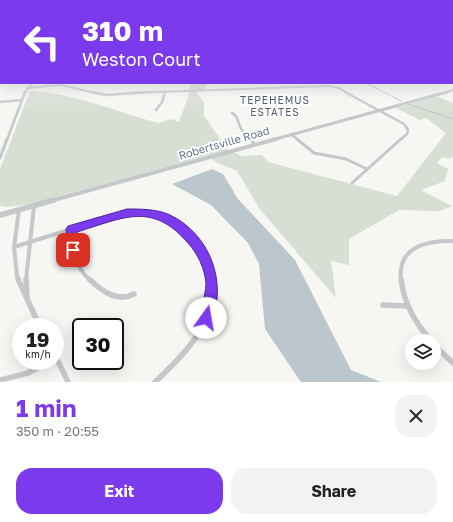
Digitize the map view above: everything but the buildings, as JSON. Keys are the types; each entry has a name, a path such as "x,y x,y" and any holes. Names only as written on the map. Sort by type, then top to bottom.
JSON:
{"street":[{"path":"0,156 27,88 31,84"},
{"path":"27,88 65,85 102,95 112,96 165,91 331,86 343,89 404,124 408,132 352,183"},
{"name":"Robertsville Road","path":"0,215 453,90"},
{"path":"156,110 162,102 165,91"},
{"path":"0,102 22,100"},
{"path":"232,113 237,117 241,129 254,144"},
{"path":"291,134 314,153 346,159 367,169"},
{"path":"27,300 26,279 34,206"},
{"path":"19,210 14,247 17,276 36,318"},
{"path":"14,247 127,213 154,214 166,218 178,225 197,244 204,254 212,283 210,302 206,318 199,333 186,352 155,382"},
{"path":"72,229 74,258 78,268 84,276 112,296 122,298 134,294"},
{"path":"426,334 407,306 400,280 401,269 406,255 415,246 425,242 441,240 453,241"},
{"path":"383,305 407,306"},
{"path":"441,351 453,364"},
{"path":"0,380 28,373 34,370"},
{"path":"61,370 68,382"}],"shaded area":[{"path":"190,84 208,84 204,89 195,91 204,102 204,116 228,150 242,156 262,155 268,162 397,196 446,133 426,118 420,120 396,108 431,98 428,97 433,95 453,103 453,156 450,159 442,157 437,163 448,169 445,181 421,190 452,206 440,211 399,210 349,239 349,265 331,261 336,298 259,208 237,171 218,163 207,156 30,204 8,207 0,206 0,169 30,91 62,95 94,103 158,123 171,119 179,122 188,97"},
{"path":"212,169 223,174 238,199 295,260 351,370 381,382 301,382 265,329 259,264 248,243 211,205 172,184"}],"waterway":[{"path":"368,84 401,101"},
{"path":"408,104 453,119"}],"district":[{"name":"TEPEHEMUS ESTATES","path":"275,106"}],"route":[{"path":"73,250 72,229 114,216 139,212 158,215 174,222 197,244 204,254 210,271 212,289 206,318"}]}
